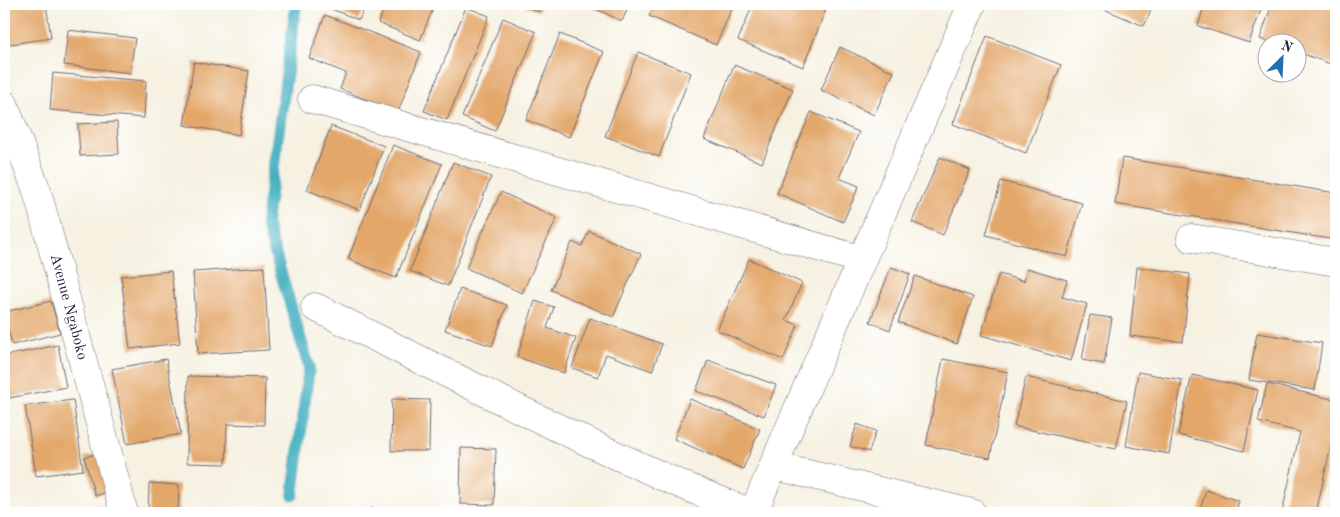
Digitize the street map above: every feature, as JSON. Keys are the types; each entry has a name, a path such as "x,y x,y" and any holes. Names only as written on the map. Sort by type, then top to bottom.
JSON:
{"street":[{"path":"315,306 466,383 654,473 752,513 774,466 972,4"},
{"path":"312,99 862,260"},
{"name":"Avenue Ngaboko","path":"4,104 37,191 124,513"},
{"path":"1191,238 1336,262"},
{"path":"774,466 972,513"}],"building":[{"path":"4,4 46,4 51,38 4,45"},
{"path":"319,4 366,4 359,20"},
{"path":"386,4 435,4 420,40 378,23"},
{"path":"519,4 542,4 539,12"},
{"path":"585,4 630,4 622,21"},
{"path":"655,4 734,4 716,45 649,16"},
{"path":"753,4 828,4 803,67 738,40"},
{"path":"1092,4 1154,4 1144,26"},
{"path":"1205,4 1263,4 1249,43 1198,26"},
{"path":"1272,4 1336,4 1336,66 1308,56 1308,32 1262,32"},
{"path":"466,7 489,16 447,120 424,111"},
{"path":"325,15 421,52 398,112 340,89 346,73 309,58"},
{"path":"503,18 536,32 495,131 462,117"},
{"path":"68,30 135,38 130,73 64,65"},
{"path":"560,34 604,52 569,137 526,120"},
{"path":"987,36 1061,65 1026,153 953,124"},
{"path":"840,47 894,72 874,115 821,90"},
{"path":"638,52 691,73 659,157 605,136"},
{"path":"194,62 249,71 239,135 184,125"},
{"path":"734,65 793,89 762,163 704,139"},
{"path":"53,73 146,81 144,118 50,110"},
{"path":"811,112 859,132 839,178 859,186 843,222 777,193"},
{"path":"117,122 119,154 80,156 78,124"},
{"path":"331,126 384,146 360,210 307,190"},
{"path":"393,145 442,164 396,278 348,259"},
{"path":"940,157 970,170 943,235 912,222"},
{"path":"1122,158 1336,193 1336,240 1115,204"},
{"path":"453,162 491,177 448,286 410,271"},
{"path":"1001,181 1082,203 1067,257 986,235"},
{"path":"501,192 557,218 522,293 466,268"},
{"path":"589,231 641,254 613,317 551,290 572,242 582,246"},
{"path":"749,259 802,283 786,320 798,325 783,360 717,330"},
{"path":"264,267 269,350 198,354 193,272"},
{"path":"891,267 910,274 890,330 870,322"},
{"path":"1137,267 1190,274 1183,342 1130,336"},
{"path":"1027,268 1067,280 1062,297 1087,304 1071,361 981,335 999,274 1024,281"},
{"path":"171,271 180,343 130,349 121,276"},
{"path":"915,276 973,297 957,344 898,322"},
{"path":"460,289 507,305 492,346 445,330"},
{"path":"51,301 60,333 12,345 4,312"},
{"path":"535,301 554,307 547,328 576,338 564,373 517,357"},
{"path":"1090,315 1112,318 1104,364 1082,360"},
{"path":"590,318 662,344 652,371 606,354 598,377 572,368"},
{"path":"1257,333 1322,343 1315,390 1249,380"},
{"path":"58,345 66,387 4,399 4,356"},
{"path":"166,359 181,434 127,444 112,369"},
{"path":"943,359 1008,372 990,458 926,445"},
{"path":"708,360 776,385 764,416 696,391"},
{"path":"1138,372 1182,380 1169,454 1126,446"},
{"path":"1192,375 1258,390 1244,451 1178,435"},
{"path":"188,376 265,378 264,425 227,424 226,464 187,463"},
{"path":"1026,377 1127,401 1116,449 1014,426"},
{"path":"1267,384 1336,400 1336,423 1316,513 1282,513 1300,432 1258,422"},
{"path":"392,399 430,400 429,451 391,451"},
{"path":"690,399 760,429 743,469 674,439"},
{"path":"73,400 83,470 36,476 25,406"},
{"path":"857,424 876,431 869,452 850,446"},
{"path":"461,448 496,449 494,505 460,504"},
{"path":"100,453 111,491 95,496 84,457"},
{"path":"149,483 179,485 178,513 148,513"},
{"path":"1206,490 1239,501 1235,513 1199,513"},
{"path":"101,507 102,513 76,513 76,512"},
{"path":"372,508 410,512 410,513 372,513"},
{"path":"473,509 490,512 490,513 473,513"}],"waterway":[{"path":"293,495 309,367 266,223 296,4"}]}
